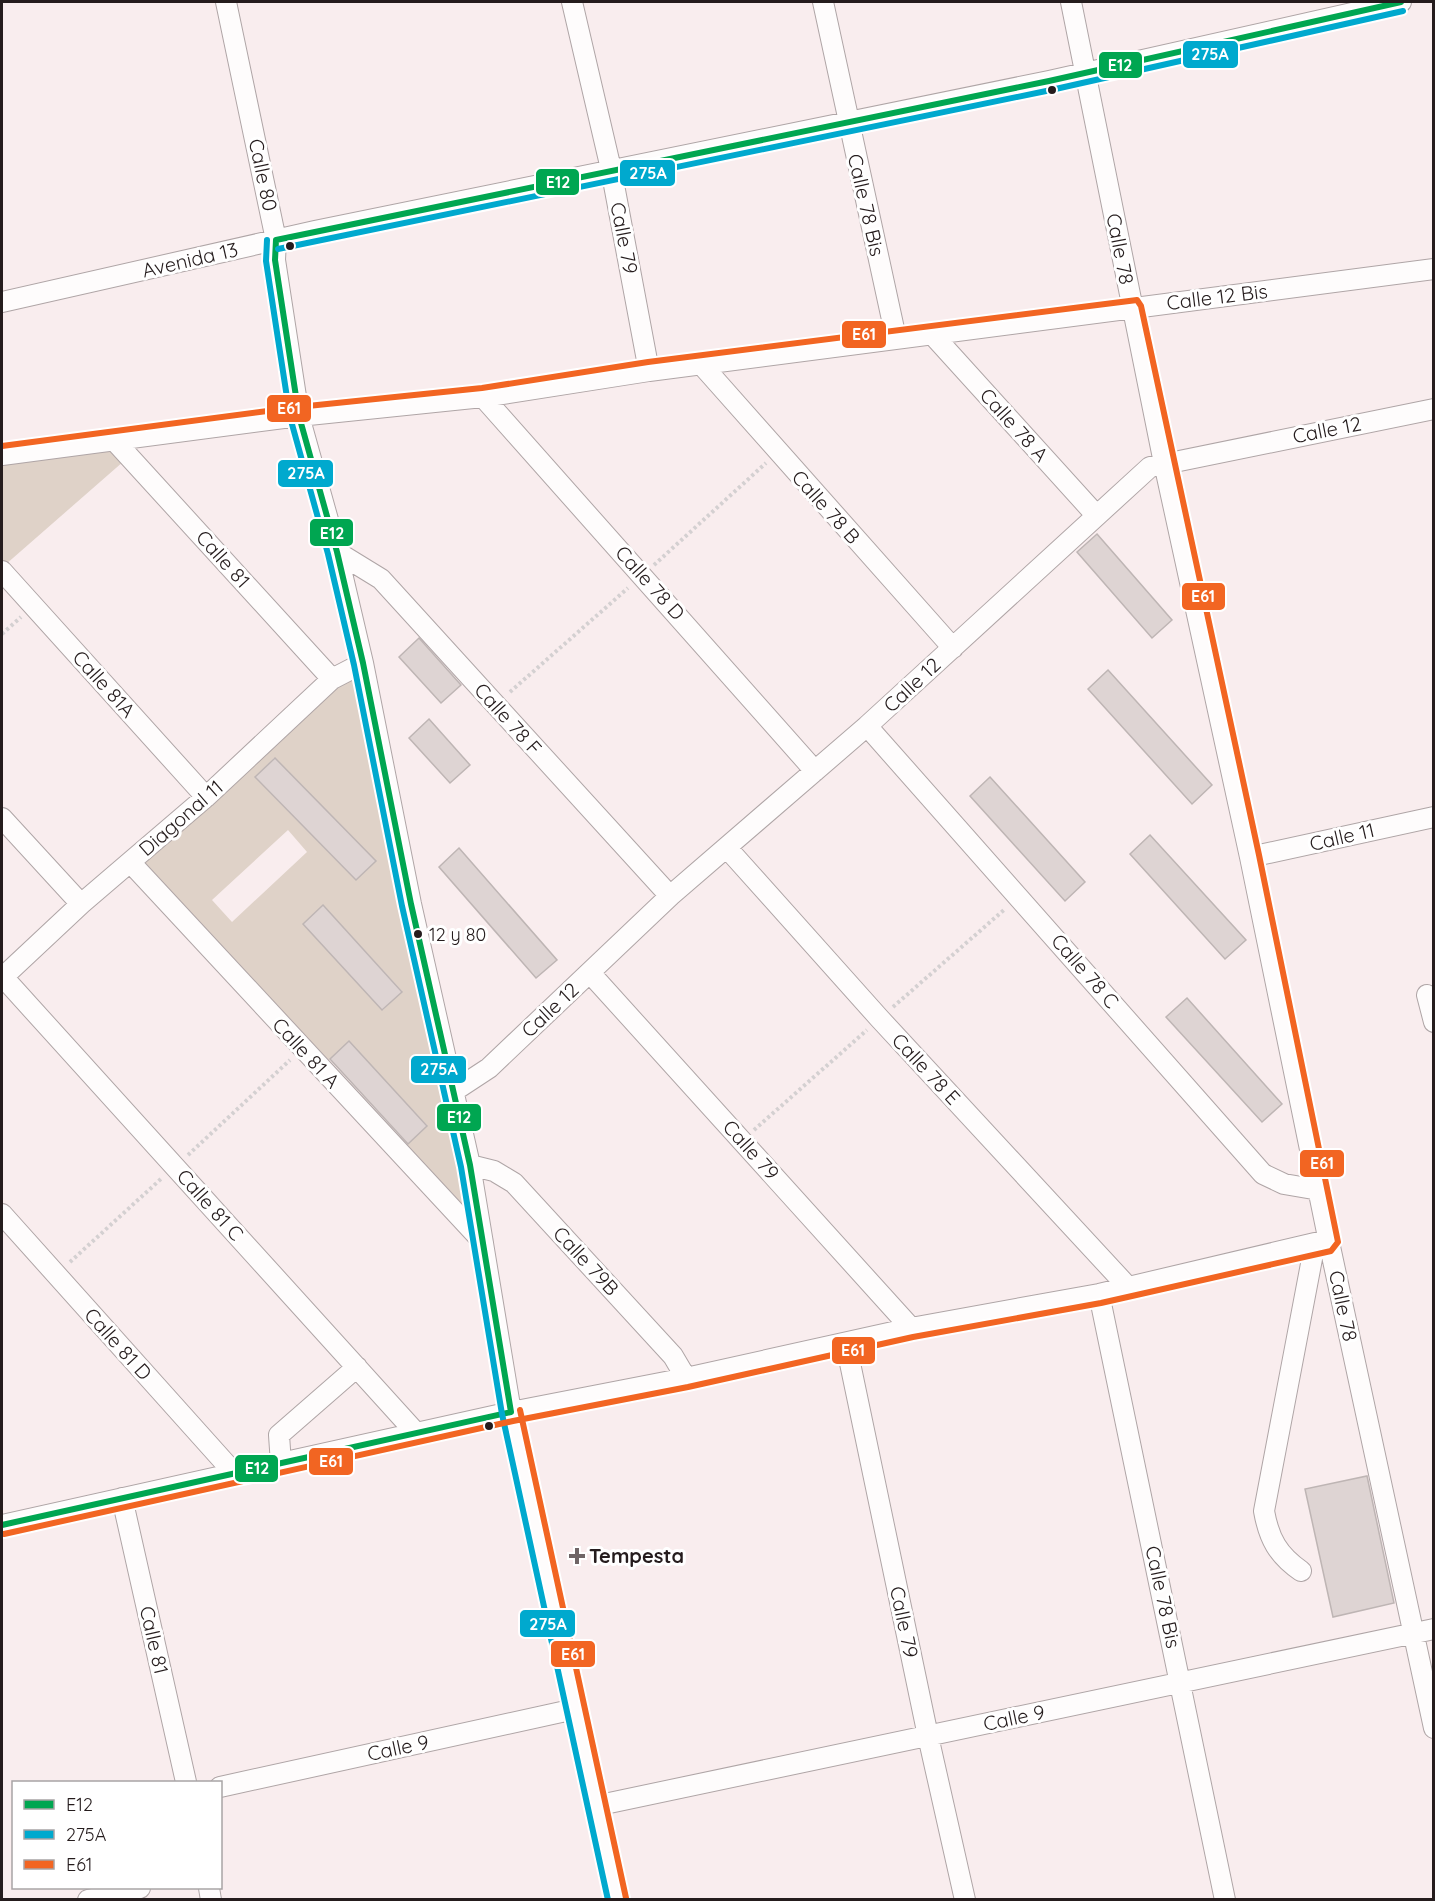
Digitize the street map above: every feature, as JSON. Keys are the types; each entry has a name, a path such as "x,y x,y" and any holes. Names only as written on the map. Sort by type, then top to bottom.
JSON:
{"street":[{"name":"Calle 80","path":"226,2 276,240 274,260 299,416 337,552 363,663 411,904 470,1165 511,1412 617,1899"},
{"name":"Calle 79","path":"572,2 611,169 649,370"},
{"name":"Calle 78 Bis","path":"823,2 896,338"},
{"name":"Calle 78","path":"1071,2 1164,463 1250,857 1319,1190 1322,1242 1434,1728"},
{"name":"Avenida 13","path":"2,302 276,240 611,169 848,123 1086,73 1124,62 1401,2"},
{"name":"Calle 12 Bis","path":"2,455 299,416 483,397 649,370 1434,269"},
{"name":"Calle 78 A","path":"932,334 1096,515"},
{"name":"Calle 78 B","path":"701,364 952,648"},
{"name":"Calle 78 D","path":"483,397 815,771"},
{"name":"Calle 12","path":"454,1091 489,1068 670,896 867,726 1150,467 1434,409"},
{"name":"Calle 81","path":"113,440 332,680"},
{"name":"Calle 78 F","path":"337,552 381,579 670,896"},
{"name":"Calle 81A","path":"2,571 206,798"},
{"name":"Diagonal 11","path":"2,977 81,904 206,798 332,680 363,663"},
{"name":"Calle 78 C","path":"867,726 1263,1174 1284,1184 1319,1190"},
{"name":"Calle 11","path":"1250,857 1434,817"},
{"path":"2,818 81,904"},
{"name":"Calle 78 E","path":"727,848 880,1019 1128,1287"},
{"name":"Calle 81 A","path":"130,862 483,1242"},
{"name":"Calle 79","path":"590,973 911,1328"},
{"name":"Calle 81 C","path":"2,977 417,1434"},
{"path":"1426,995 1433,1018"},
{"name":"Calle 79B","path":"470,1165 494,1171 514,1183 674,1356 686,1378"},
{"name":"Calle 81 D","path":"2,1214 235,1474"},
{"path":"2,1525 511,1412 686,1378 911,1328 1099,1294 1322,1242 1264,1511 1268,1531 1274,1545 1285,1561 1301,1571"},
{"name":"Calle 78 Bis","path":"1099,1294 1225,1899"},
{"name":"Calle 79","path":"846,1344 928,1736 965,1899"},
{"path":"281,1464 279,1435 357,1367"},
{"name":"Calle 81","path":"123,1498 186,1781"},
{"name":"Calle 9","path":"595,1806 1434,1629"},
{"name":"Calle 9","path":"222,1787 575,1709"},
{"path":"88,1899 131,1889"}],"path":[{"path":"2,634 33,606"}],"shaded area":[{"path":"109,444 124,461 5,565 2,560 2,463"},
{"path":"363,663 483,1242 130,863","holes":["274,758 376,861 356,880 255,777","288,830 307,852 232,922 212,900","323,905 402,991 383,1010 303,924","349,1042 427,1125 407,1144 329,1060"]}],"building":[{"path":"1097,534 1172,620 1152,638 1077,552"},
{"path":"419,638 461,685 441,703 399,657"},
{"path":"1108,670 1212,785 1192,804 1088,689"},
{"path":"429,719 470,765 450,783 409,738"},
{"path":"275,758 376,861 356,880 255,777"},
{"path":"990,777 1085,882 1065,901 970,796"},
{"path":"1150,835 1246,940 1225,959 1130,854"},
{"path":"459,848 557,960 536,978 439,867"},
{"path":"323,905 402,992 382,1010 303,924"},
{"path":"1187,998 1282,1104 1262,1122 1166,1017"},
{"path":"349,1041 427,1126 408,1144 330,1059"},
{"path":"1367,1476 1394,1603 1333,1617 1305,1489"}],"transit line":[{"name":"E12","path":"276,240 1049,81 1401,2"},
{"name":"275A","path":"278,249 1051,90 1403,11"},
{"name":"275A","path":"267,240 266,261 290,417 328,554 354,665 402,906 461,1167 502,1414 608,1900"},
{"name":"E12","path":"276,240 275,260 299,416 337,552 363,663 411,904 470,1165 511,1412"},
{"name":"E61","path":"2,446 298,407 482,388 648,362 1137,300 1141,306 1259,855 1338,1242 1331,1251 1101,1303 913,1337 688,1387 513,1421 4,1534"},
{"name":"E61","path":"520,1410 626,1898"},
{"name":"E12","path":"2,1525 511,1412"}],"place":[{"name":"12 y 80","path":"418,934"},
{"name":"Tempesta","path":"577,1556"}]}
